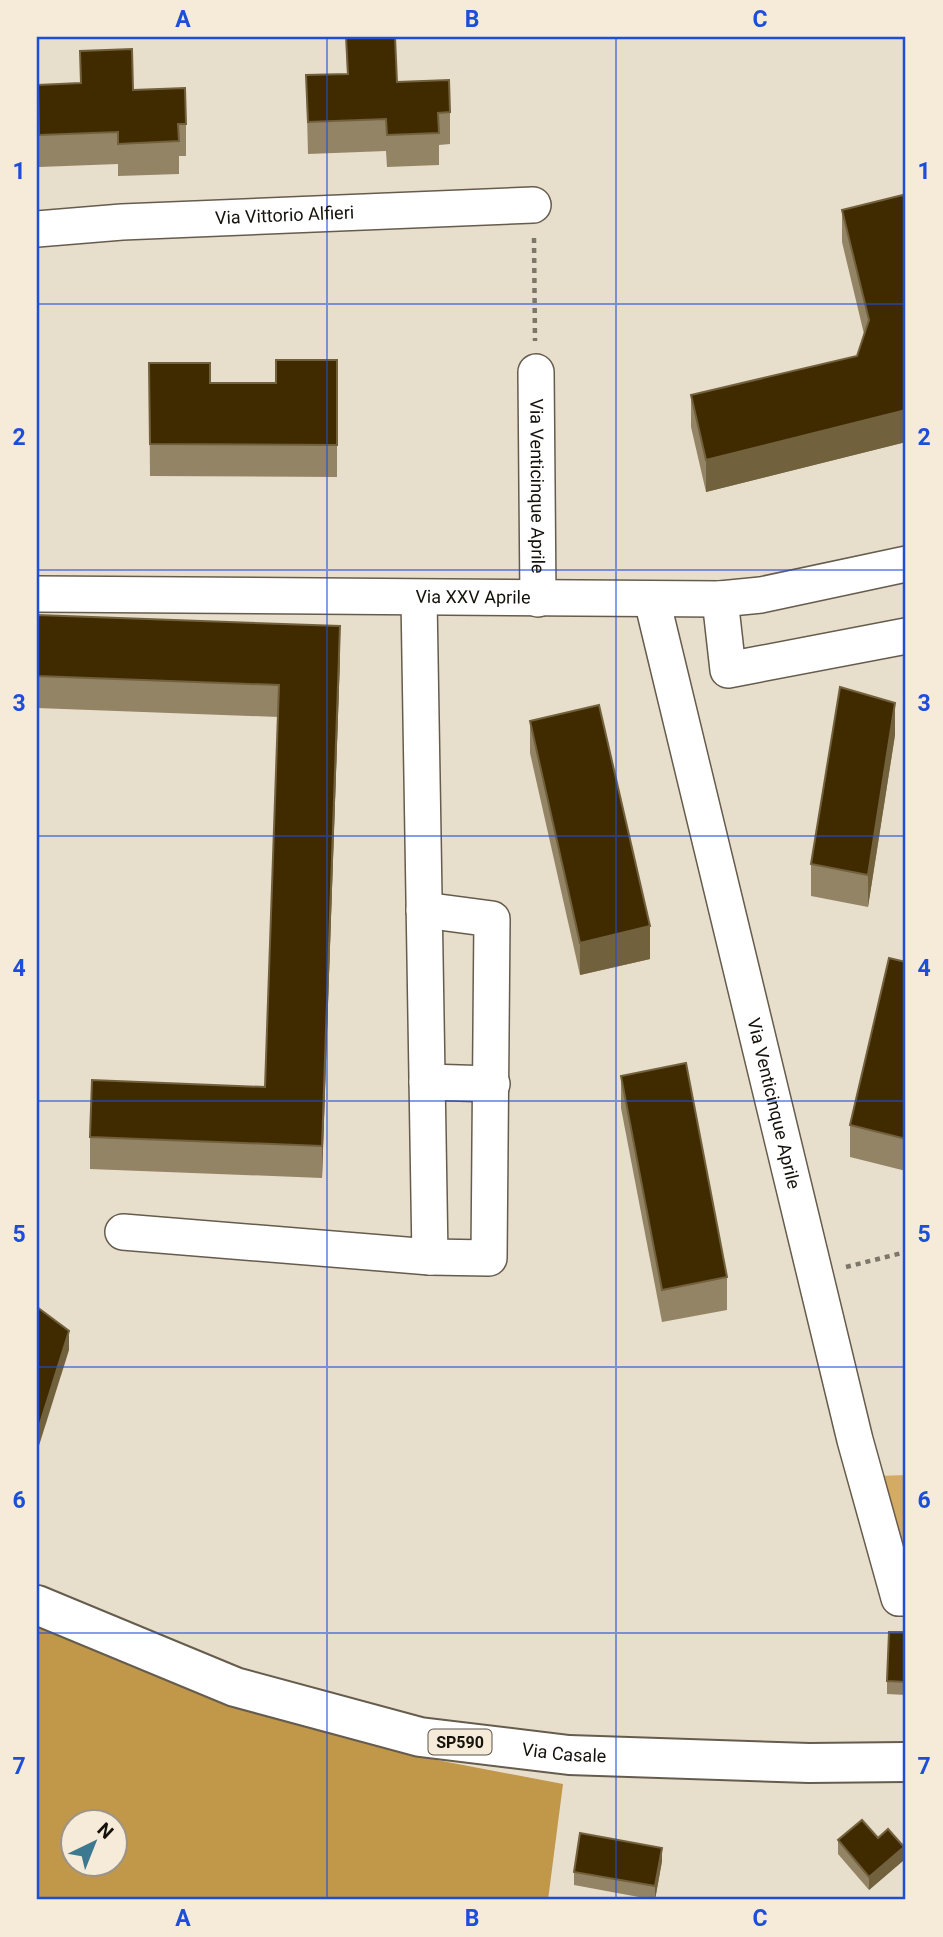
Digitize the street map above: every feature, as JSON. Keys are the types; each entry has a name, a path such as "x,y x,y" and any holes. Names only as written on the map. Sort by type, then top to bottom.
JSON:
{"main road":[{"name":"Via Casale","path":"37,1605 236,1687 420,1737 569,1755 809,1763 906,1762"}],"street":[{"name":"Via Vittorio Alfieri","path":"37,229 122,222 533,205"},
{"name":"Via Venticinque Aprile","path":"536,373 538,599"},
{"name":"Via XXV Aprile","path":"37,594 720,599 761,595 906,564"},
{"path":"419,598 430,1258"},
{"path":"720,599 728,670 906,636"},
{"name":"Via Venticinque Aprile","path":"652,600 684,670 815,1274 862,1466 900,1598 906,1598"},
{"path":"123,1232 430,1258 489,1258 492,919 424,909"},
{"path":"427,1082 492,1084"}],"path":[{"path":"533,205 536,373"},
{"path":"815,1274 906,1252"}],"shaded area":[{"path":"906,1475 906,1557 876,1476"},
{"path":"37,1623 236,1708 416,1756 563,1784 548,1900 37,1900"}],"building":[{"path":"346,37 395,37 397,82 449,80 450,112 438,113 439,133 387,135 386,119 308,122 306,75 348,74"},
{"path":"132,49 133,90 185,88 186,124 178,124 179,141 118,144 118,132 39,135 38,85 81,83 80,51"},
{"path":"903,195 906,205 906,410 706,460 691,395 857,356 869,320 842,210"},
{"path":"276,360 337,360 337,445 150,444 149,363 210,363 210,383 276,383"},
{"path":"37,615 340,626 322,1146 90,1137 92,1080 265,1087 279,685 37,676"},
{"path":"840,687 895,703 868,875 811,864"},
{"path":"599,705 650,926 580,943 530,721"},
{"path":"889,958 906,962 906,1139 850,1125"},
{"path":"686,1063 727,1277 662,1290 621,1076"},
{"path":"37,1307 69,1331 37,1433"},
{"path":"889,1632 906,1632 906,1682 887,1681"},
{"path":"862,1820 878,1838 888,1829 904,1847 869,1877 838,1840"},
{"path":"580,1833 662,1848 655,1886 574,1872"}]}
